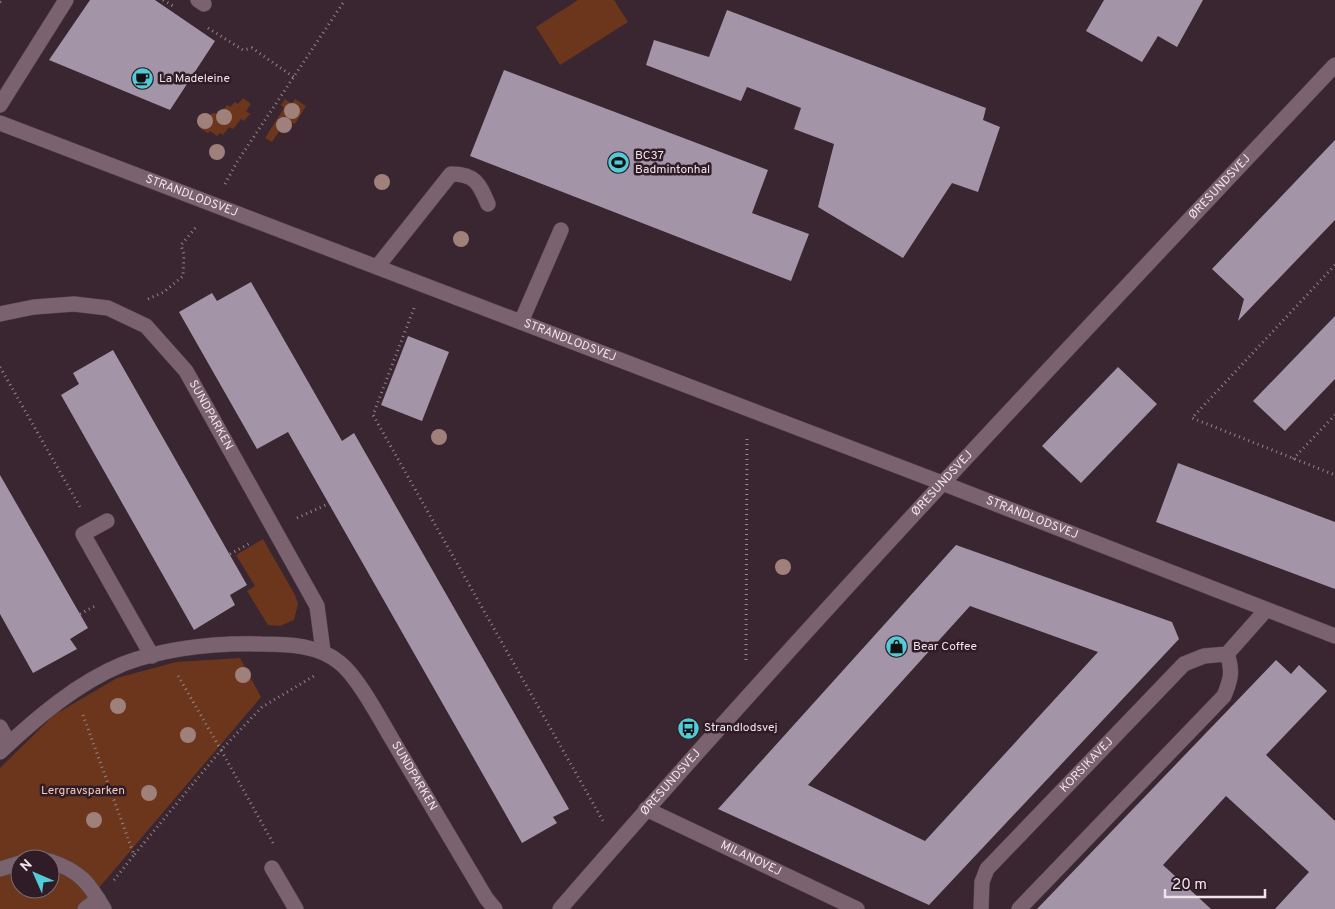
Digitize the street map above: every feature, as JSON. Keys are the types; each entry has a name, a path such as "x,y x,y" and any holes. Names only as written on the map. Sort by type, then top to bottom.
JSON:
{"street":[{"path":"0,105 66,0"},
{"name":"ØRESUNDSVEJ","path":"560,909 646,809 942,483 1335,65"},
{"name":"STRANDLODSVEJ","path":"0,123 942,483 1335,636"},
{"path":"377,267 451,174 465,174 480,184 488,204"},
{"path":"521,322 561,230"},
{"name":"SUNDPARKEN","path":"0,314 34,307 74,304 108,308 146,326 186,371 317,606 323,652"},
{"path":"107,521 83,534 158,654"},
{"path":"1019,909 1224,696 1231,680 1232,668 1227,654 1266,610"},
{"name":"SUNDPARKEN","path":"0,727 4,748 74,691 122,665 158,654 233,643 284,644 323,652 342,664 371,704 486,898 495,909"},
{"name":"KORSIKAVEJ","path":"980,909 982,882 986,869 1184,664 1204,656 1227,654"},
{"name":"MILANOVEJ","path":"646,809 857,909"},
{"path":"60,864 70,867 87,883 101,904 85,909"},
{"path":"272,868 296,909"}],"path":[{"path":"163,0 179,10"},
{"path":"127,317 138,304 164,292 183,276 184,255 181,245 214,205 237,162 295,78 345,0"},
{"path":"203,25 243,50 252,48 295,78"},
{"path":"1335,265 1192,418 1335,475"},
{"path":"423,284 373,415 598,813 618,842"},
{"path":"0,367 92,529"},
{"path":"746,408 746,700"},
{"path":"1294,459 1335,415"},
{"path":"230,554 247,544"},
{"path":"158,654 221,750 275,847 272,868"},
{"path":"74,691 134,856 221,750 262,707 313,676 342,664"}],"green space":[{"path":"578,0 614,0 628,22 560,65 536,27"},
{"path":"243,98 251,104 246,111 250,114 244,121 241,119 233,129 229,127 223,135 220,133 217,136 210,131 208,133 201,129 203,126 199,123 204,117 208,119 212,113 220,114 227,105 230,107 235,102 238,104"},
{"path":"285,99 292,104 295,99 306,106 295,124 291,122 284,132 280,130 272,142 265,138 284,108 281,105"},
{"path":"263,539 295,595 298,604 294,620 280,626 268,625 247,591 255,586 236,555"},
{"name":"Lergravsparken","path":"240,658 261,697 81,909 0,909 0,768 54,715 117,678 176,662"}],"building":[{"path":"90,0 155,0 215,41 170,110 49,60"},
{"path":"1104,0 1203,0 1177,47 1158,36 1142,62 1086,31"},
{"path":"727,10 986,108 983,120 1000,127 978,192 952,183 903,258 818,207 834,144 794,129 801,108 747,87 741,101 646,65 654,40 709,57"},
{"name":"BC37 Badmintonhal","path":"504,70 768,170 752,213 809,234 791,281 470,156"},
{"path":"1335,140 1335,220 1238,321 1244,299 1212,269"},
{"path":"251,282 342,441 354,433 569,809 553,817 557,823 522,843 288,432 257,449 179,312 212,293 217,301"},
{"path":"1335,316 1335,379 1285,431 1253,401"},
{"path":"408,336 449,352 422,421 381,405"},
{"path":"113,350 247,585 230,595 235,605 194,630 61,395 79,384 73,373"},
{"path":"1118,367 1157,404 1081,483 1042,446"},
{"path":"1178,463 1335,522 1335,589 1156,522"},
{"path":"0,475 88,628 70,639 77,649 33,673 0,614"},
{"path":"956,545 1172,622 1179,639 929,905 718,809","holes":["970,606 1098,652 925,841 808,785"]},
{"path":"1276,660 1291,674 1299,665 1327,691 1266,755 1335,821 1335,909 1275,909 1309,872 1226,796 1163,865 1211,909 1037,909"}],"place":[{"name":"La Madeleine","path":"143,79"},
{"name":"BC37 Badmintonhal","path":"619,163"},
{"name":"Bear Coffee","path":"897,647"},
{"name":"Strandlodsvej","path":"688,728"}]}
